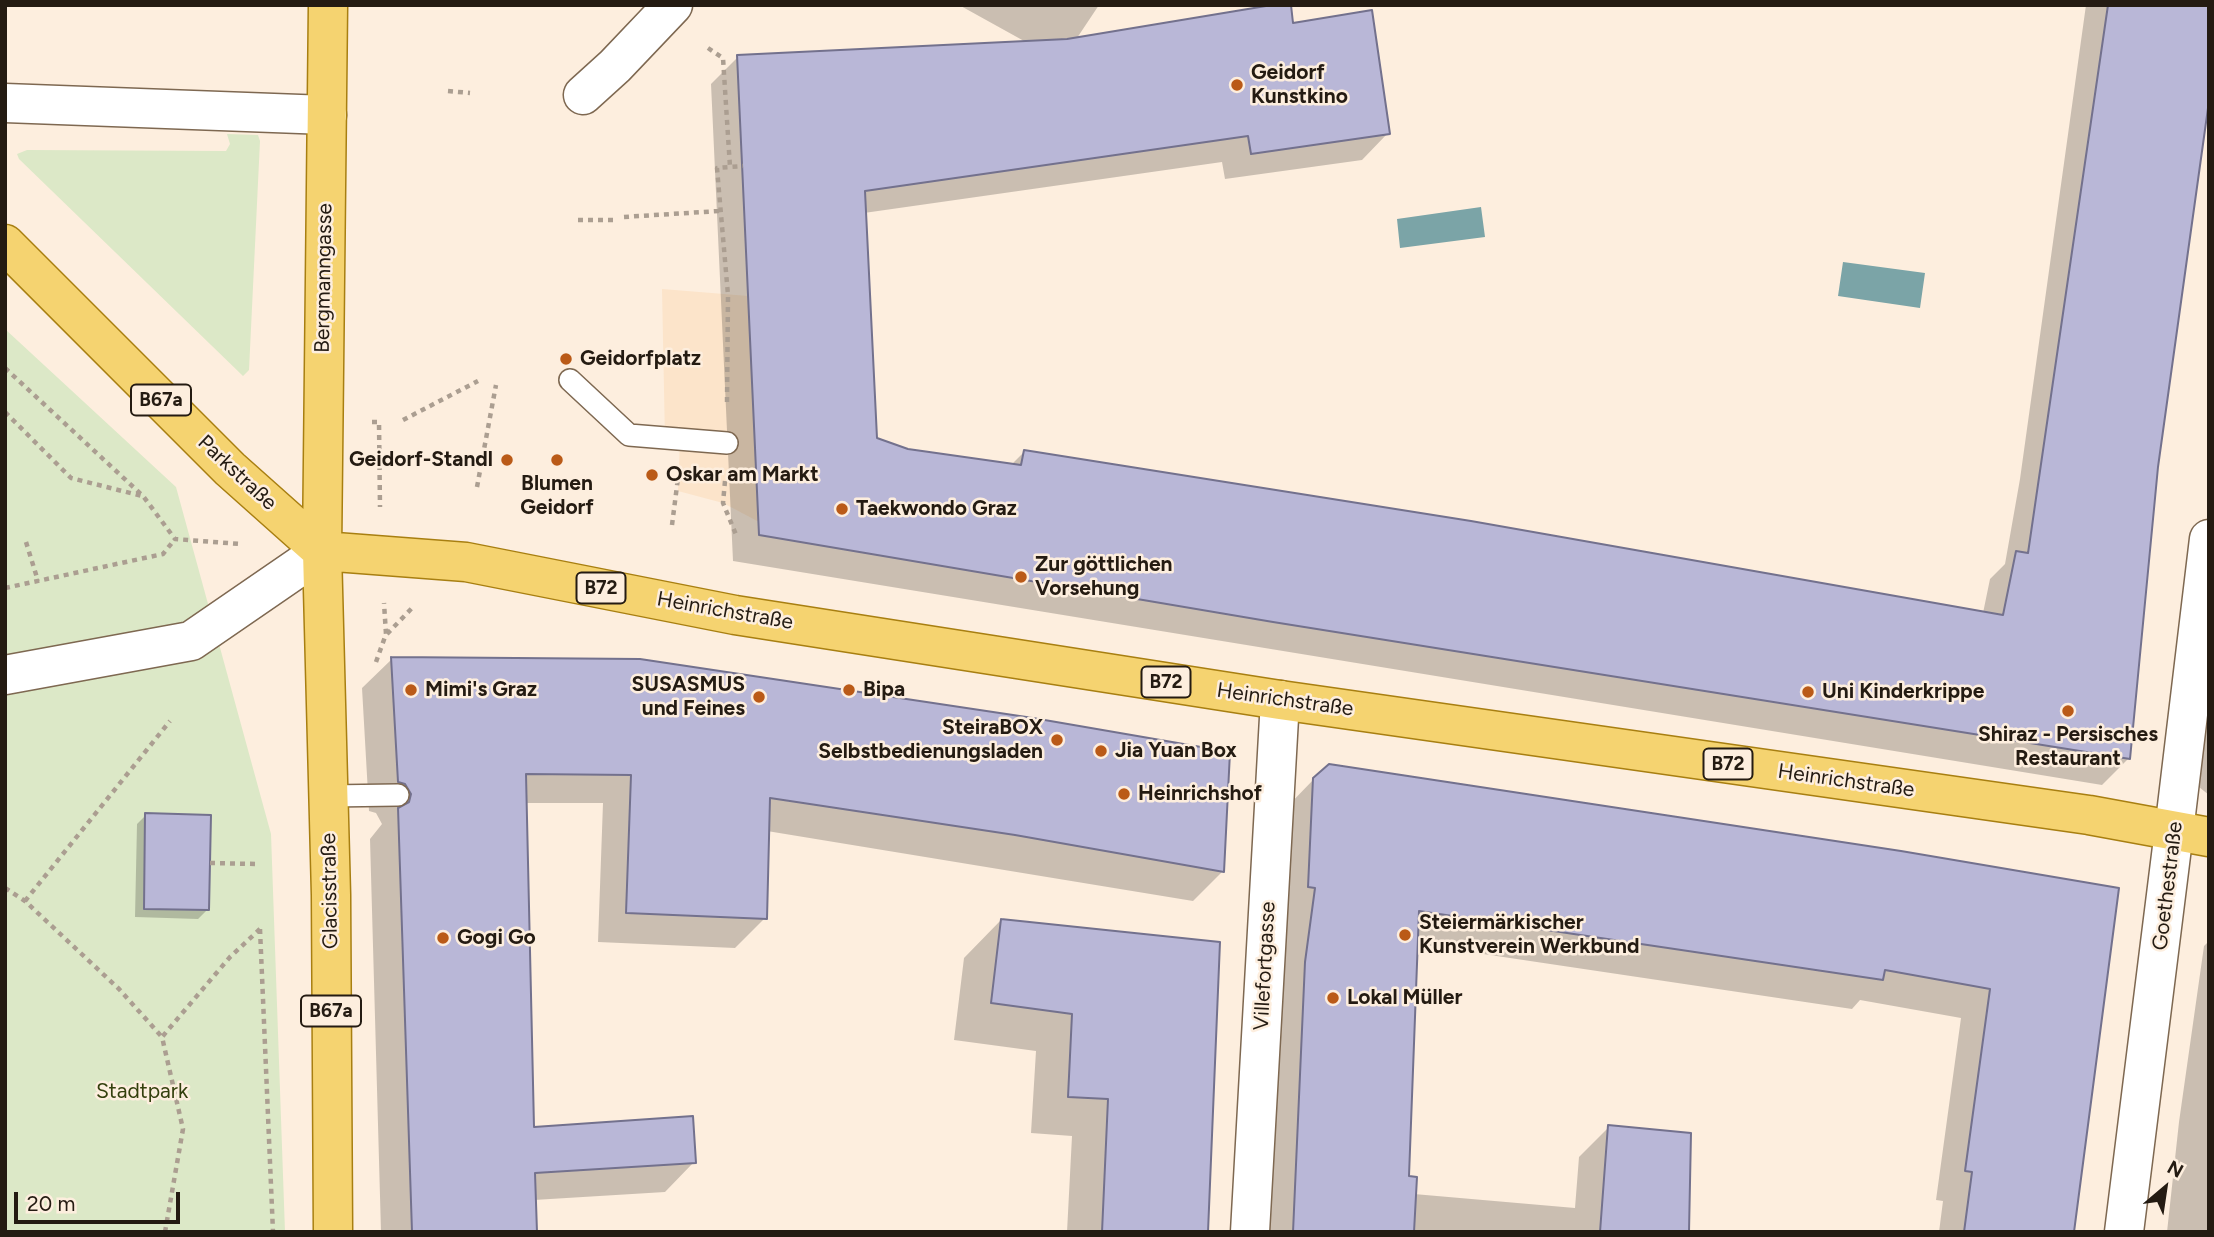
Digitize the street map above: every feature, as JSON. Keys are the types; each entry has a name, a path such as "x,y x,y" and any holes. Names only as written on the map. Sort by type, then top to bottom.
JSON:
{"main road":[{"name":"Bergmanngasse","path":"322,551 328,5"},
{"name":"Parkstraße","path":"5,244 230,469 322,551"},
{"name":"Heinrichstraße","path":"322,551 466,562 735,615 1280,700 2089,815 2192,834"},
{"name":"Glacisstraße","path":"322,551 333,1232"}],"street":[{"path":"583,95 615,66 673,5"},
{"path":"5,103 327,115"},
{"name":"Goethestraße","path":"2123,1232 2192,834 2209,539"},
{"path":"5,675 191,641 322,551"},
{"name":"Villefortgasse","path":"1250,1232 1280,700"}],"lane":[{"path":"570,380 629,435 727,443"},
{"path":"328,796 398,795"}],"path":[{"path":"708,48 723,58 730,167"},
{"path":"448,91 470,93"},
{"path":"737,537 723,503 727,443 728,295 717,168 743,166"},
{"path":"624,217 719,211"},
{"path":"578,220 612,220"},
{"path":"5,368 143,496 175,539 163,554 5,588"},
{"path":"403,420 478,381"},
{"path":"477,487 496,385"},
{"path":"5,412 71,478 143,496"},
{"path":"26,542 38,581"},
{"path":"386,634 421,599"},
{"path":"25,901 170,721"},
{"path":"210,863 257,864"},
{"path":"5,888 25,901 119,989 162,1037 183,1129 165,1232"},
{"path":"162,1037 230,957 260,929 273,1232"}],"shaded area":[{"path":"662,289 749,296 759,522 723,503 678,491 680,439 665,440"}],"green space":[{"path":"227,134 258,135 260,141 249,370 243,376 19,159 17,154 27,150 226,151 230,144"},
{"name":"Stadtpark","path":"5,329 176,487 271,834 285,1232 5,1232"}],"water":[{"path":"1481,207 1485,237 1400,248 1397,219"},
{"path":"1843,262 1925,273 1920,308 1838,296"}],"building":[{"path":"1272,5 1291,5 1293,23 1372,10 1390,134 1251,154 1248,136 865,191 877,438 908,449 1021,465 1024,450 1471,521 2003,615 2016,551 2028,553 2108,5 2209,5 2209,101 2158,467 2130,759 1273,622 759,535 737,55 1067,39"},
{"path":"391,657 640,659 1033,718 1230,752 1224,872 1015,835 770,798 767,919 626,913 631,775 526,774 534,1127 693,1116 696,1163 535,1173 537,1232 412,1232 398,808 409,802 411,794 405,784 398,782"},
{"path":"1329,764 1901,851 2119,888 2074,1232 1964,1232 1972,1172 1965,1171 1990,989 1885,970 1883,980 1419,911 1409,1176 1417,1177 1414,1232 1293,1232 1305,962 1315,888 1308,887 1313,778"},
{"path":"145,813 211,815 209,910 144,909"},
{"path":"1001,919 1220,942 1208,1232 1102,1232 1108,1099 1068,1097 1072,1014 991,1003"},
{"path":"1608,1125 1691,1133 1689,1232 1600,1232"}],"place":[{"name":"Geidorf Kunstkino","path":"1237,85"},
{"name":"Geidorfplatz","path":"566,359"},
{"name":"Geidorf-Standl","path":"507,460"},
{"name":"Blumen Geidorf","path":"557,460"},
{"name":"Oskar am Markt","path":"652,475"},
{"name":"Taekwondo Graz","path":"842,509"},
{"name":"Zur göttlichen Vorsehung","path":"1021,577"},
{"name":"Mimi's Graz","path":"411,690"},
{"name":"Bipa","path":"849,690"},
{"name":"Uni Kinderkrippe","path":"1808,692"},
{"name":"SUSASMUS und Feines","path":"759,697"},
{"name":"Shiraz - Persisches Restaurant","path":"2068,711"},
{"name":"SteiraBOX Selbstbedienungsladen","path":"1057,740"},
{"name":"Jia Yuan Box","path":"1101,751"},
{"name":"Heinrichshof","path":"1124,794"},
{"name":"Steiermärkischer Kunstverein Werkbund","path":"1405,935"},
{"name":"Gogi Go","path":"443,938"},
{"name":"Lokal Müller","path":"1333,998"}]}
